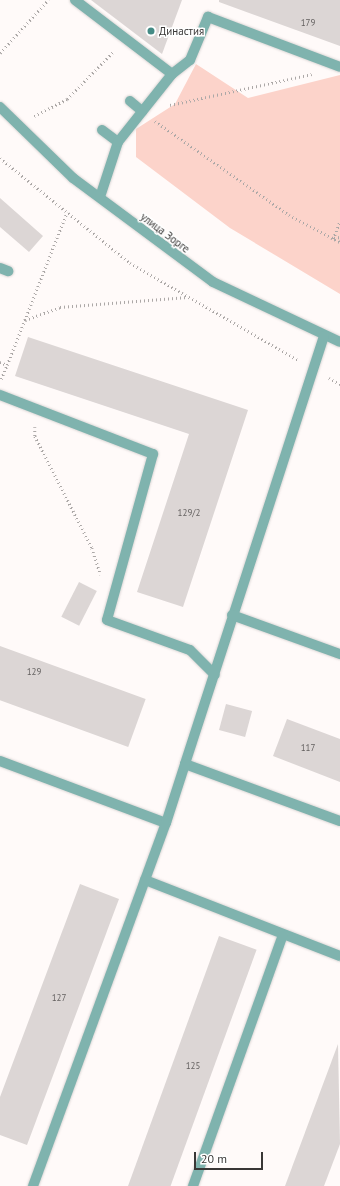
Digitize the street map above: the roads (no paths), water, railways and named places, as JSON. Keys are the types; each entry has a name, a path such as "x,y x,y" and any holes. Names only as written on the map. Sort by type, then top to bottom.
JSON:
{"street":[{"path":"75,0 172,74"},
{"path":"100,197 118,142 172,74 190,60 208,17 340,67"},
{"path":"130,101 142,111"},
{"name":"улица Зорге","path":"0,107 73,178 213,282 324,336 340,342"},
{"path":"102,130 118,142"},
{"path":"33,1186 166,823 215,675 232,615 312,368 324,336"},
{"path":"0,395 154,454 106,620 190,650 215,675"},
{"path":"232,615 340,654"},
{"path":"0,761 166,823"},
{"path":"185,764 340,821"},
{"path":"145,880 340,956"},
{"path":"193,1186 283,935"}],"place":[{"name":"Династия","path":"151,31"}]}
